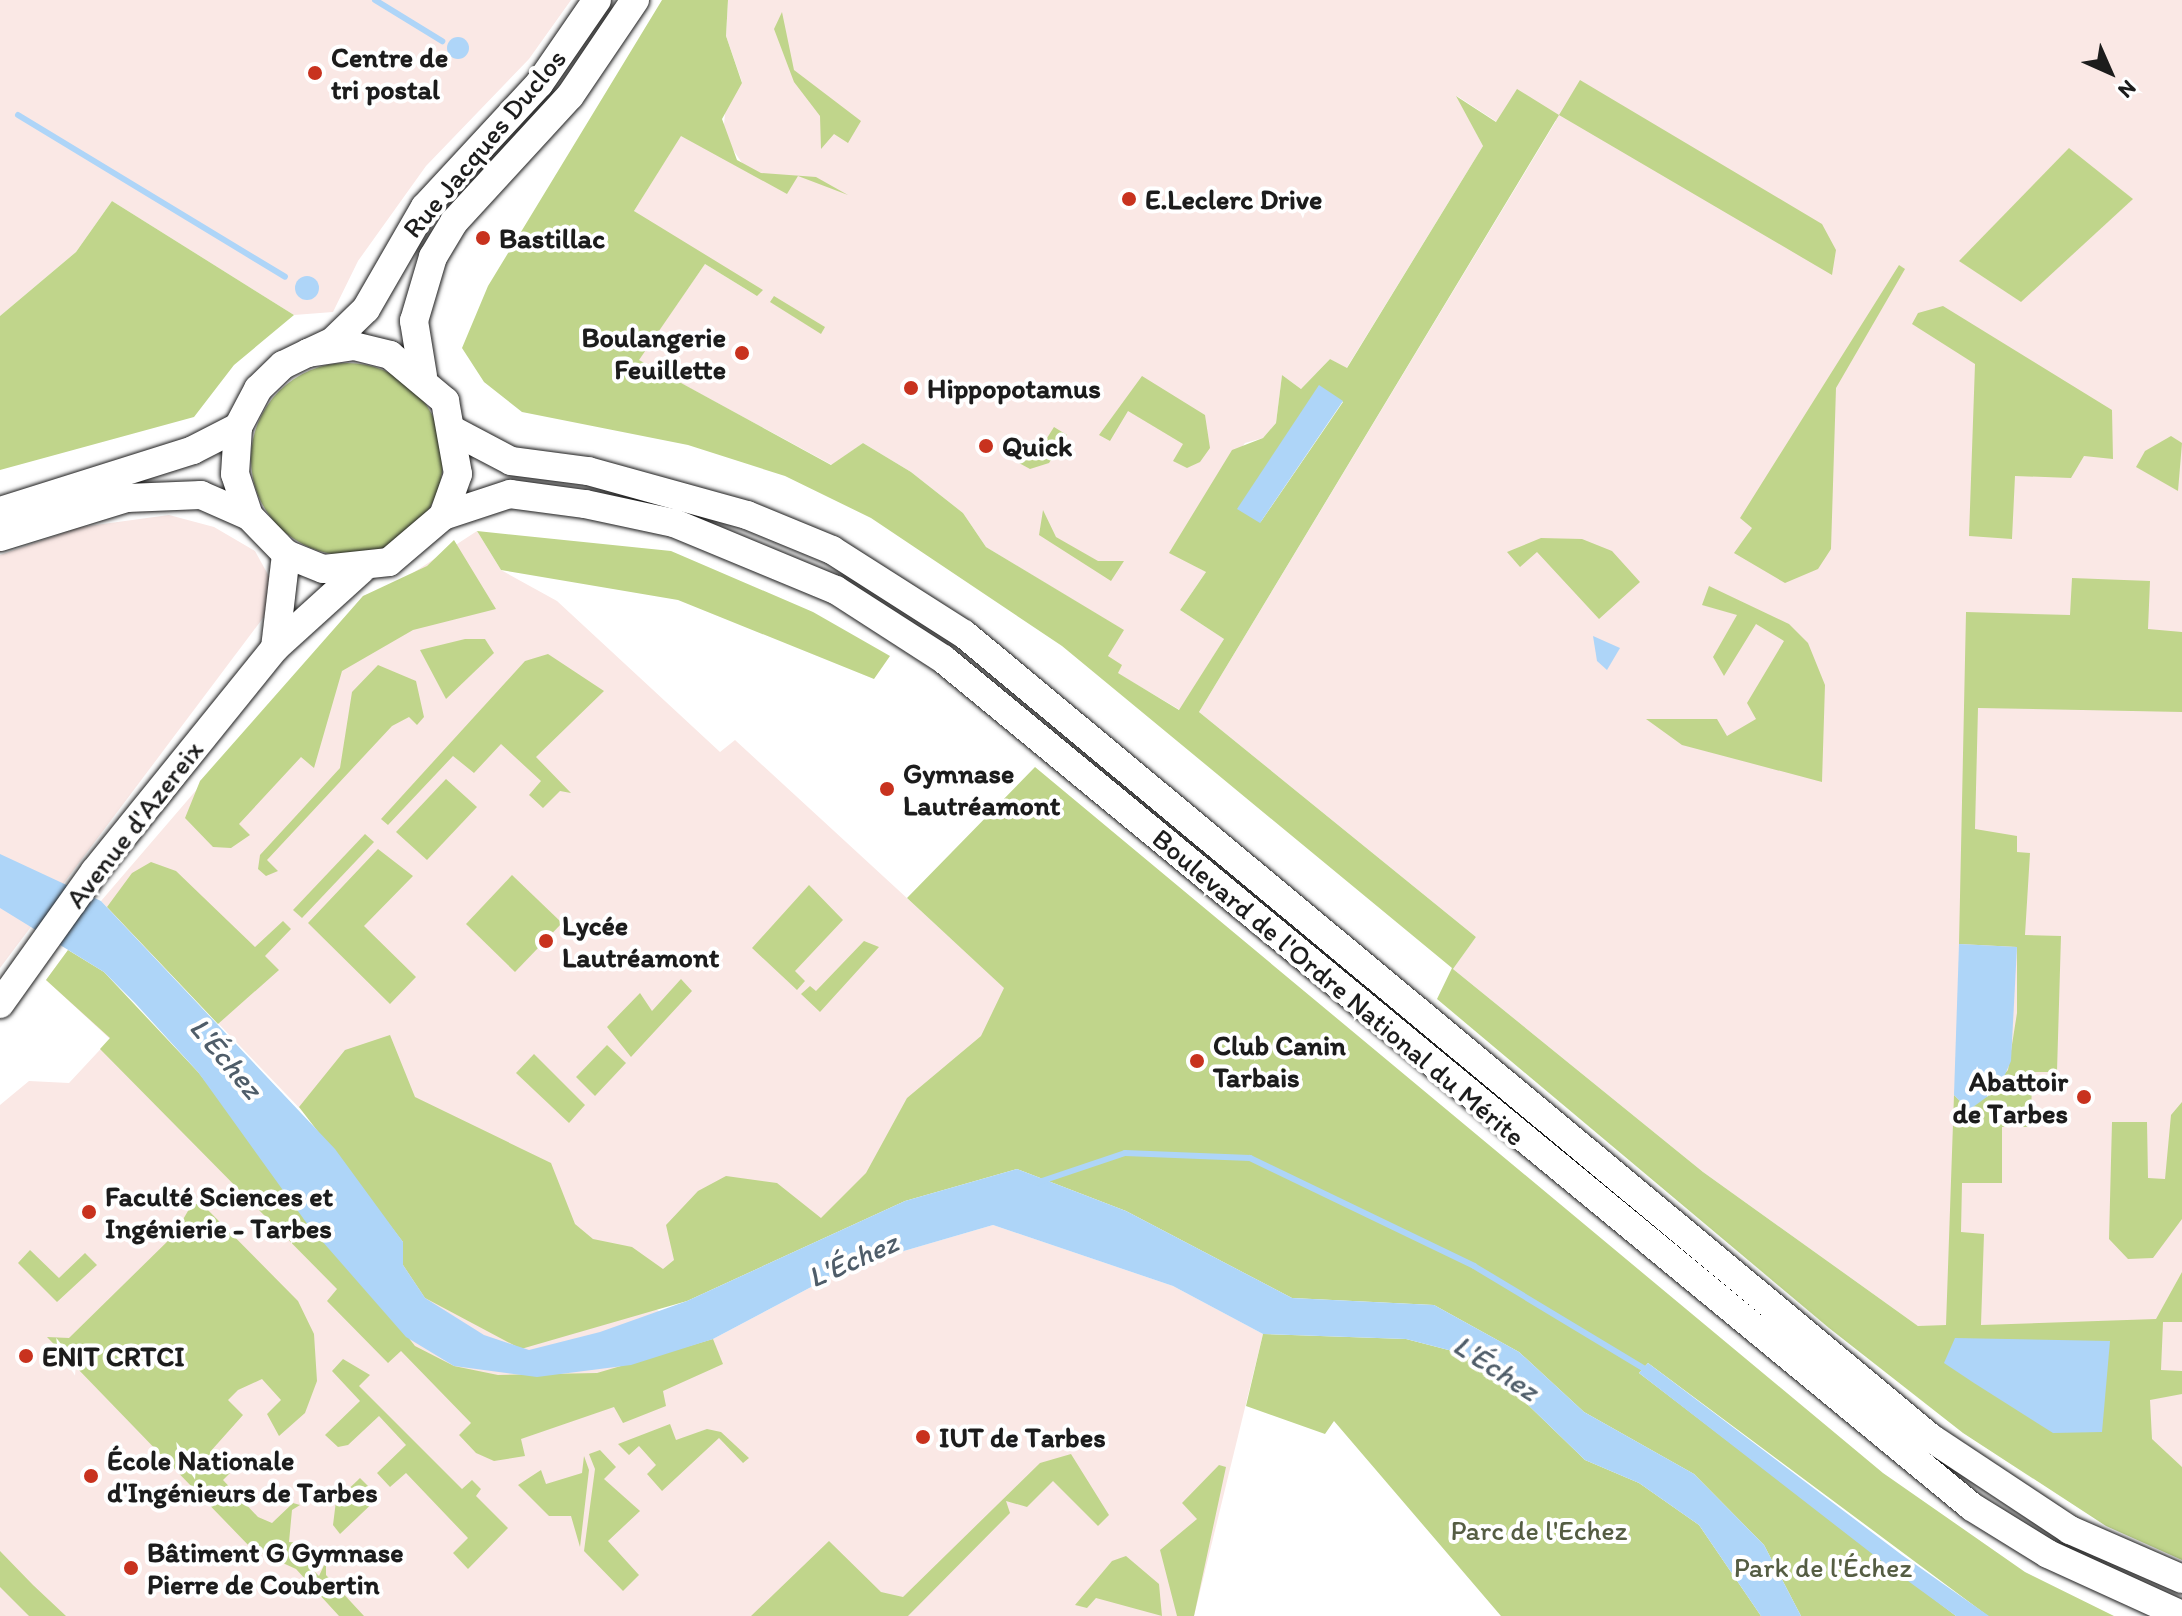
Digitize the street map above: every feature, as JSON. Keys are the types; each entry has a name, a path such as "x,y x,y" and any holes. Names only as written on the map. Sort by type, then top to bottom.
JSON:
{"main road":[{"name":"Rue Jacques Duclos","path":"308,353 343,334 366,309 425,207 539,84 597,0"},
{"name":"Rue Jacques Duclos","path":"423,376 414,321 433,257 454,222 570,96 635,0"},
{"path":"0,537 127,498 201,495 249,516 286,554 323,569 361,570 418,544 443,516 458,474 456,432 445,401 423,376 390,355 354,346 308,353 258,389 238,427 235,474 249,516"},
{"path":"0,511 193,450 238,427"},
{"name":"Boulevard de l'Ordre National du Mérite","path":"456,432 511,461 588,471 747,515 832,550 964,634 1931,1438 2070,1530 2182,1579"},
{"name":"Boulevard de l'Ordre National du Mérite","path":"443,516 510,494 585,504 674,523 836,590 943,659 1972,1507 2048,1554 2182,1615"},
{"path":"275,648 286,554"},
{"name":"Avenue d'Azereix","path":"0,1004 88,881 275,648 361,570"}],"shaded area":[{"path":"0,0 571,0 529,59 426,166 358,261 333,312 294,315 112,201 76,252 0,316"},
{"path":"728,0 2182,0 2182,1523 2144,1491 2135,1324 1918,1326 1703,1172 1453,969 1476,937 1199,712 1556,121 1497,122 1457,96 1483,146 1346,369 1330,359 1301,389 1282,375 1276,423 1263,438 1245,443 1170,552 1206,572 1180,610 1224,639 1180,710 1117,673 1108,656 1123,630 986,547 963,513 911,472 863,443 832,465 638,360 705,264 757,296 634,211 681,135 744,166 723,135 726,103 742,82 726,36"},
{"path":"169,515 214,527 255,551 271,580 266,614 0,968 0,555 81,527"},
{"name":"Lycée Lautréamont","path":"477,531 501,570 557,601 720,752 735,740 1057,1036 1048,1086 703,1294 308,1117 101,901 363,596 396,584"},
{"path":"68,950 198,1072 713,1339 849,1267 993,1225 1173,1286 1263,1334 1194,1616 0,1616 0,1105 29,1081 69,1083 110,1039 46,980"}],"green space":[{"path":"662,0 728,0 726,36 742,83 722,119 737,160 761,173 816,177 848,195 798,176 787,194 681,136 634,211 763,290 757,296 705,264 639,360 831,465 863,443 911,472 963,513 986,547 1124,630 1108,656 1122,665 1118,673 1179,710 1224,639 1180,610 1206,572 1169,553 1232,450 1263,438 1276,423 1282,375 1301,389 1330,359 1347,368 1483,146 1456,96 1496,122 1517,89 1559,115 1199,712 1476,937 1453,969 1703,1172 1918,1326 1946,1325 1954,1095 1969,1110 2008,1070 2017,1013 2017,947 1959,944 1966,612 2070,615 2072,578 2150,581 2148,629 2182,632 2182,712 1978,708 1975,829 2017,836 2017,852 2030,853 2025,935 2061,936 2057,1072 2032,1072 2031,1127 2002,1127 2002,1183 1962,1183 1961,1232 1984,1234 1981,1325 2156,1319 2182,1272 2182,1322 2163,1322 2161,1370 2182,1371 2182,1394 2150,1400 2152,1439 2182,1467 2182,1560 2106,1526 1963,1433 1829,1328 1437,999 1452,968 1062,646 871,518 785,476 688,445 522,412 484,382 462,348 488,286","holes":["1319,386 1343,402 1260,523"]},
{"path":"782,12 794,70 861,121 848,143 834,134 821,149 820,116 794,82 774,29"},
{"path":"1580,80 1822,224 1836,250 1832,275 1559,115"},
{"path":"2069,148 2133,199 2021,302 1959,261"},
{"path":"112,201 294,315 234,365 194,417 0,470 0,316 76,252"},
{"path":"1899,265 1905,269 1836,388 1831,549 1818,569 1785,583 1734,553 1752,528 1740,518"},
{"path":"774,296 825,327 821,334 770,302"},
{"path":"1943,306 2112,410 2113,459 2084,456 2071,478 2015,476 2012,539 1969,536 1975,364 1912,324 1918,313"},
{"path":"347,363 384,371 415,391 435,422 443,459 435,496 415,527 384,547 347,555 310,547 279,527 259,496 251,459 259,422 279,391 310,371"},
{"path":"1142,376 1205,415 1210,448 1200,462 1187,468 1173,461 1183,444 1128,411 1110,441 1099,435"},
{"path":"1054,427 1067,435 1049,463 1030,469 1019,463 1035,457"},
{"path":"2171,436 2182,443 2178,491 2136,467 2145,451"},
{"path":"1043,510 1056,537 1098,561 1124,561 1111,581 1039,535"},
{"path":"477,531 671,551 813,612 890,656 874,679 678,600 501,570"},
{"path":"1541,538 1582,539 1612,551 1640,582 1599,619 1537,552 1520,567 1507,552"},
{"path":"454,540 496,609 413,630 342,671 314,768 301,757 239,824 250,835 231,848 213,847 185,818 200,781 363,596 427,566"},
{"path":"1709,586 1789,624 1808,643 1825,685 1822,782 1682,745 1646,719 1717,719 1727,736 1756,719 1747,703 1784,641 1756,624 1724,676 1713,657 1737,615 1702,605"},
{"path":"465,639 485,639 494,653 446,699 420,650"},
{"path":"548,654 604,691 536,757 571,793 560,791 543,808 529,795 541,781 501,744 474,773 453,756 388,825 381,819 525,661"},
{"path":"378,665 416,681 424,717 417,725 409,717 392,726 267,860 278,871 266,876 258,869 260,855 340,768 352,692"},
{"name":"Park de l'Échez","path":"1035,767 1883,1473 2025,1572 2114,1616 1988,1616 1648,1363 1639,1373 1956,1616 1801,1616 1764,1545 1694,1474 1584,1412 1519,1352 1434,1305 1292,1298 1126,1211 1017,1169 905,1201 687,1301 521,1349 425,1298 403,1265 403,1242 299,1107 345,1050 390,1035 415,1097 551,1163 575,1224 593,1239 632,1247 663,1269 674,1260 666,1225 698,1191 726,1176 777,1183 821,1218 866,1173 907,1098 981,1036 1004,988 907,898"},
{"path":"446,779 477,807 427,860 396,832"},
{"path":"365,834 374,842 302,918 293,910"},
{"path":"378,849 413,876 364,926 416,977 390,1004 308,923"},
{"path":"151,862 176,871 255,947 283,921 291,929 265,956 279,970 218,1024 107,907 132,873"},
{"path":"512,875 562,923 515,972 466,924"},
{"path":"809,885 843,920 795,971 805,981 797,990 752,948"},
{"path":"864,941 879,947 820,1012 801,994 810,986 816,991"},
{"path":"68,950 104,972 198,1072 415,1346 454,1366 498,1375 597,1373 713,1339 723,1364 663,1391 666,1406 623,1423 614,1407 521,1439 525,1456 494,1461 476,1453 459,1435 471,1423 401,1351 388,1363 327,1301 337,1289 100,1049 110,1038 46,980"},
{"path":"681,979 692,991 631,1057 607,1027 640,993 652,1011"},
{"path":"607,1045 626,1063 595,1096 576,1077"},
{"path":"534,1054 585,1105 569,1123 516,1073"},
{"path":"2182,1102 2182,1219 2153,1258 2128,1259 2109,1239 2112,1122 2147,1122 2148,1178 2165,1179 2171,1115"},
{"path":"192,1204 202,1204 298,1301 314,1334 317,1381 305,1413 279,1436 267,1414 281,1400 262,1379 238,1390 228,1400 243,1415 210,1452 230,1473 223,1480 258,1517 272,1523 293,1503 300,1505 292,1510 289,1542 303,1543 303,1560 319,1576 326,1561 326,1575 364,1616 339,1616 296,1569 252,1549 47,1337 69,1338 174,1235"},
{"path":"30,1250 59,1278 85,1253 97,1265 57,1302 18,1263"},
{"name":"Parc de l'Echez","path":"1263,1334 1406,1339 1464,1354 1492,1370 1585,1460 1639,1483 1699,1525 1761,1616 1501,1616 1334,1421 1325,1434 1246,1406"},
{"path":"343,1359 370,1375 359,1386 462,1489 472,1480 481,1489 476,1496 508,1528 468,1569 453,1553 468,1538 406,1473 390,1487 377,1473 406,1445 379,1416 348,1445 338,1447 325,1435 360,1401 332,1371"},
{"path":"670,1424 676,1440 707,1429 721,1432 749,1458 743,1463 719,1438 662,1491 647,1474 656,1465 639,1446 629,1455 618,1444"},
{"path":"600,1450 616,1467 604,1479 640,1511 608,1541 639,1575 623,1591 584,1551 595,1469 589,1454"},
{"path":"1071,1454 1109,1515 1098,1526 1053,1481 1027,1507 1006,1501 1010,1513 908,1616 751,1616 829,1541 881,1592 903,1597 1040,1463"},
{"path":"584,1456 589,1470 580,1547 571,1516 549,1516 518,1485 541,1470 546,1484 582,1473"},
{"path":"1219,1465 1226,1467 1194,1616 1177,1616 1160,1550 1197,1519 1182,1503"},
{"path":"360,1478 379,1497 340,1534 333,1525 336,1501"},
{"path":"0,1551 66,1616 29,1616 0,1587"},
{"path":"1126,1556 1159,1584 1162,1616 1096,1598 1087,1608 1075,1605 1112,1561"}],"water":[{"path":"458,37 466,40 469,48 466,56 458,59 450,56 447,48 450,40"},
{"path":"307,276 315,280 319,288 315,296 307,300 299,296 295,288 299,280"},
{"path":"1319,385 1343,401 1260,523 1237,509"},
{"path":"1593,636 1620,648 1607,670 1597,661"},
{"name":"L'Échez","path":"0,854 101,901 335,1149 403,1242 403,1265 425,1298 484,1335 529,1350 600,1332 687,1301 905,1201 1017,1169 1126,1211 1292,1298 1434,1305 1519,1352 1584,1412 1694,1474 1764,1545 1801,1616 1761,1616 1699,1525 1639,1483 1585,1460 1492,1370 1464,1354 1406,1339 1263,1334 1173,1286 993,1225 849,1267 713,1339 631,1365 537,1377 454,1366 406,1337 308,1225 198,1072 135,1003 104,972 0,908"},
{"path":"1959,944 2017,947 2011,1061 1999,1088 1969,1110 1954,1095"},
{"path":"1955,1338 2110,1341 2102,1432 2053,1433 1974,1383 1944,1363"},
{"path":"1648,1363 1902,1555 1989,1616 1956,1616 1893,1570 1639,1373"}],"waterway":[{"path":"375,0 442,41"},
{"path":"18,115 285,277"},
{"path":"1036,1183 1125,1153 1250,1158 1474,1266 1650,1372"}],"place":[{"name":"Centre de tri postal","path":"315,73"},
{"name":"E.Leclerc Drive","path":"1129,199"},
{"name":"Bastillac","path":"483,238"},
{"name":"Boulangerie Feuillette","path":"742,353"},
{"name":"Hippopotamus","path":"911,388"},
{"name":"Quick","path":"986,446"},
{"name":"Gymnase Lautréamont","path":"887,789"},
{"name":"Lycée Lautréamont","path":"546,941"},
{"name":"Club Canin Tarbais","path":"1197,1061"},
{"name":"Abattoir de Tarbes","path":"2084,1097"},
{"name":"Faculté Sciences et Ingénierie - Tarbes","path":"89,1212"},
{"name":"ENIT CRTCI","path":"26,1356"},
{"name":"IUT de Tarbes","path":"923,1437"},
{"name":"École Nationale d'Ingénieurs de Tarbes","path":"91,1476"},
{"name":"Bâtiment G Gymnase Pierre de Coubertin","path":"131,1568"}]}
